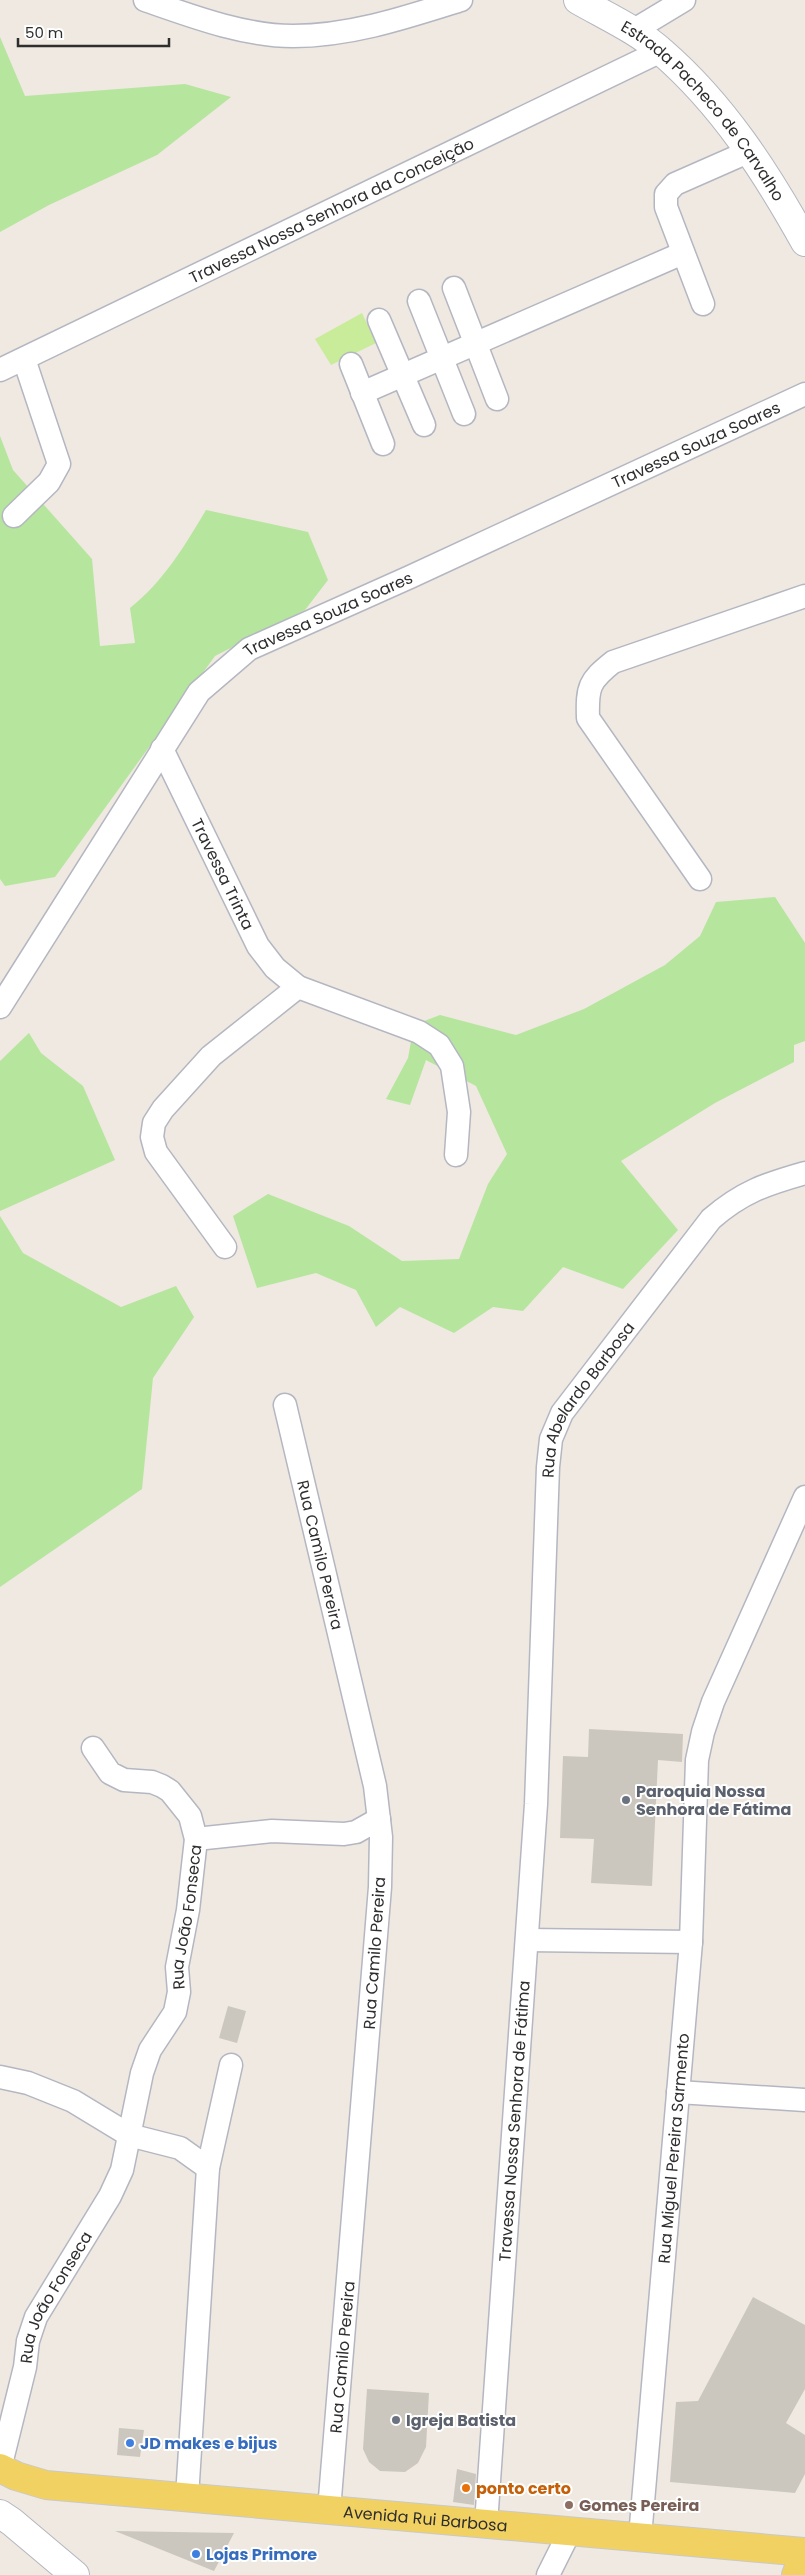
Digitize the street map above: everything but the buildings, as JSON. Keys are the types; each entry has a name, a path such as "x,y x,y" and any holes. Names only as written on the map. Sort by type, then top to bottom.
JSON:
{"main road":[{"name":"Estrada Pacheco de Carvalho","path":"578,0 661,50 714,102 798,213 805,242"},
{"path":"0,2468 16,2476 46,2485"},
{"name":"Avenida Rui Barbosa","path":"46,2485 805,2552"},
{"path":"0,2491 46,2485"},
{"path":"0,2506 27,2534"},
{"path":"0,2514 27,2534 75,2575"},
{"path":"796,2575 805,2552"}],"street":[{"path":"145,0 255,32 293,36 343,31 390,22 461,0"},
{"path":"631,32 684,0"},
{"name":"Travessa Nossa Senhora da Conceição","path":"0,370 661,50"},
{"path":"703,304 666,208 666,194 669,188 715,165 750,151"},
{"path":"362,393 683,253"},
{"path":"454,288 497,399"},
{"path":"419,301 464,414"},
{"path":"379,320 424,425"},
{"path":"14,516 48,482 59,464 24,359"},
{"path":"351,364 383,444"},
{"name":"Travessa Souza Soares","path":"0,1007 199,692 249,649 410,577 805,394"},
{"path":"700,878 588,718 587,696 594,677 613,662 805,596"},
{"name":"Travessa Trinta","path":"162,749 258,946 275,968 298,987 419,1032 440,1045 452,1066 459,1112 456,1155"},
{"path":"225,1247 156,1152 152,1137 154,1123 163,1109 211,1056 298,987"},
{"name":"Rua Abelardo Barbosa","path":"538,1718 548,1467 551,1439 562,1413 711,1219 733,1200 765,1184 805,1173"},
{"name":"Rua Camilo Pereira","path":"286,1405 375,1786 378,1819 380,1887 329,2510"},
{"name":"Rua Miguel Pereira Sarmento","path":"640,2537 691,1942 697,1760 703,1732 713,1702 805,1497"},
{"name":"Travessa Nossa Senhora de Fátima","path":"486,2524 536,1804 538,1718"},
{"name":"Rua João Fonseca","path":"0,2468 25,2367 28,2341 36,2317 110,2196 122,2170 142,2073 150,2050 175,2012 179,1992 177,1967 188,1910 196,1839 190,1816 170,1792 152,1782 117,1778 110,1773 93,1748"},
{"path":"196,1839 262,1831 344,1834 356,1832 378,1819"},
{"path":"527,1940 691,1942"},
{"path":"187,2497 208,2168 231,2065"},
{"path":"0,2077 28,2083 74,2101 129,2135 180,2148 208,2168"},
{"path":"678,2092 805,2100"},
{"path":"548,2575 570,2531"}],"green space":[{"path":"0,37 25,96 185,84 231,97 157,155 49,205 0,232"},
{"path":"362,313 376,343 331,365 315,339"},
{"path":"0,436 13,470 92,559 100,646 135,643 130,608 163,575 206,510 308,532 328,580 305,610 215,656 55,877 5,886 0,879"},
{"path":"775,897 805,943 805,1041 794,1045 794,1062 715,1103 621,1161 678,1230 623,1289 563,1267 523,1311 493,1307 454,1333 400,1307 376,1327 356,1290 316,1273 257,1288 233,1216 268,1194 349,1226 402,1261 459,1259 488,1184 507,1154 476,1086 426,1060 410,1105 386,1099 408,1058 414,1025 440,1015 516,1035 584,1009 665,965 700,936 716,902"},
{"path":"29,1033 41,1053 83,1086 115,1160 0,1211 0,1061"},
{"path":"0,1216 23,1253 121,1307 176,1286 194,1317 153,1378 142,1489 0,1587"}],"place":[{"name":"Paroquia Nossa Senhora de Fátima","path":"626,1800"},
{"name":"Igreja Batista","path":"396,2420"},
{"name":"JD makes e bijus","path":"130,2443"},
{"name":"ponto certo","path":"466,2488"},
{"name":"Gomes Pereira","path":"569,2505"},
{"name":"Lojas Primore","path":"196,2554"}]}
